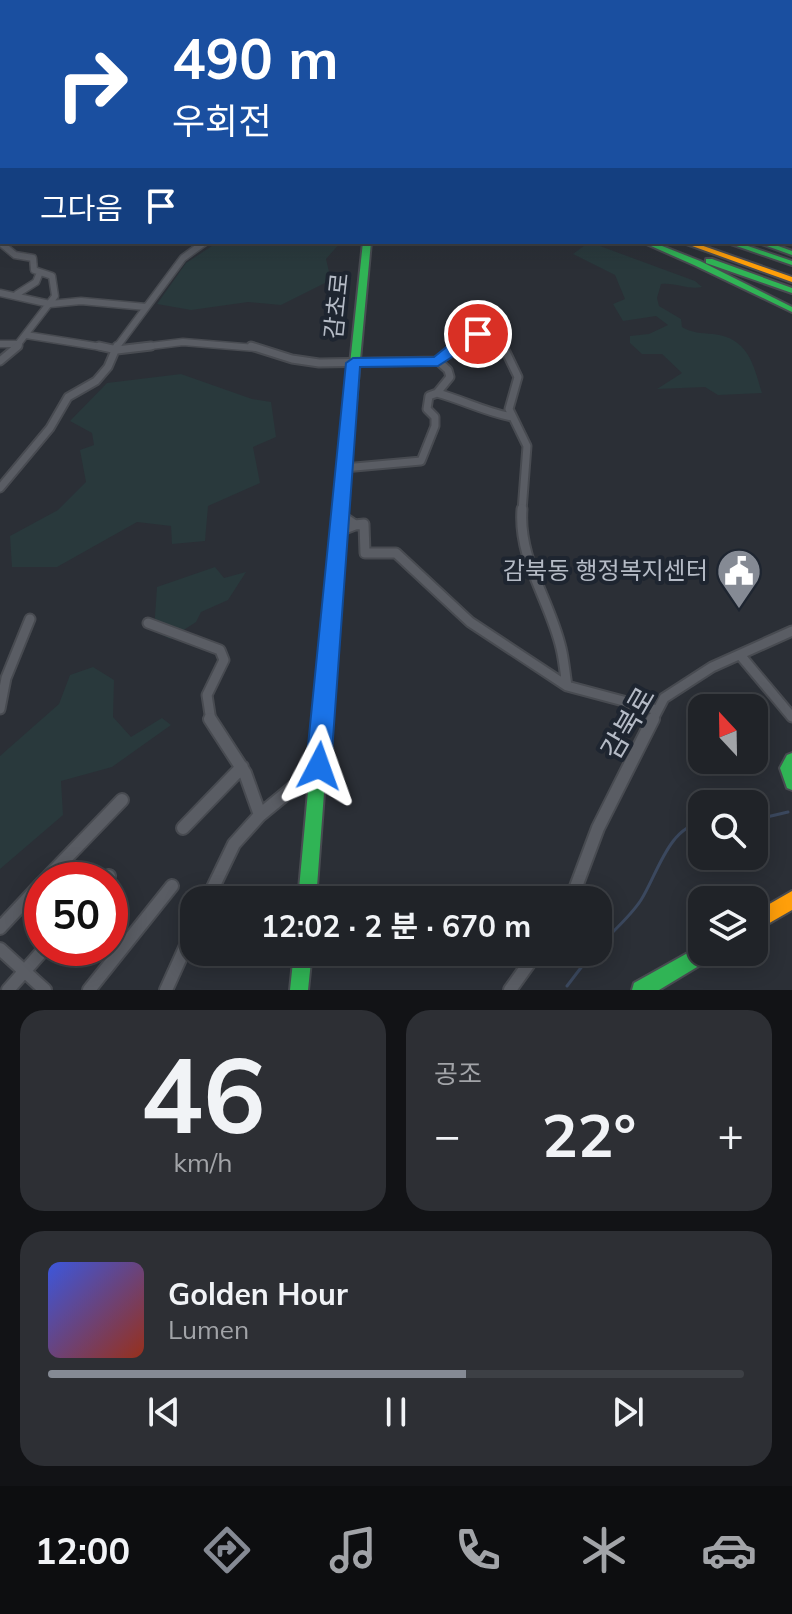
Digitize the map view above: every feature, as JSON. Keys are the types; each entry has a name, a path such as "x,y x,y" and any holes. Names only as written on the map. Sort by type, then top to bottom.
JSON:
{"main road":[{"name":"감초로","path":"308,886 337,532 367,244"},
{"path":"640,244 693,271 741,290"},
{"path":"651,244 792,308"},
{"path":"662,244 792,291"},
{"path":"693,244 791,269"},
{"path":"710,244 791,269"},
{"path":"716,244 791,269"},
{"path":"734,244 791,269"},
{"path":"748,244 791,269"},
{"path":"766,244 792,253"},
{"path":"777,301 792,308"},
{"path":"792,760 788,768 792,783"},
{"path":"768,915 792,900"},
{"path":"641,990 688,963"},
{"path":"299,990 302,966"}],"street":[{"path":"0,361 20,344 55,296 53,278 34,270 33,258 15,255 4,244"},
{"path":"1,485 50,428 68,397 96,381 119,342 183,258 202,244"},
{"path":"17,294 36,282 40,272"},
{"path":"0,293 17,294 50,304 81,301 146,307"},
{"path":"26,335 117,350 183,342 248,345 301,361 353,363 438,361 481,331 490,335 506,352 518,377 509,401 512,417 527,446 520,531 524,550 561,647 567,686"},
{"path":"0,344 20,344"},
{"path":"344,468 421,461 435,426 435,417 427,409 429,396 437,393 450,377 448,370 438,361"},
{"path":"437,393 467,401 486,412 512,417"},
{"path":"339,514 355,525"},
{"path":"337,532 364,524 365,553 396,553 470,622 546,675 567,686 657,710"},
{"path":"0,709 3,679 30,619"},
{"path":"148,623 220,650 224,660 207,695 207,711 214,728 242,767 256,796 260,815"},
{"name":"감북로","path":"578,886 598,828 664,698 679,686 792,631"},
{"path":"741,656 792,717"},
{"path":"214,886 234,844 260,815 319,766"},
{"path":"183,828 242,767"},
{"path":"63,862 122,800"},
{"path":"89,990 172,886"},
{"path":"0,928 24,903"},
{"path":"0,949 45,990"},
{"path":"166,990 180,959"},
{"path":"8,990 29,966"},
{"path":"510,990 527,966"}],"shaded area":[{"path":"215,244 339,244 326,259 331,280 281,305 248,302 191,310 157,304 186,263"},
{"path":"586,244 594,244 695,281 702,287 661,284 657,298 659,306 681,319 682,327 686,329 725,336 742,347 752,362 762,393 718,395 705,387 657,389 682,373 662,354 642,354 630,343 630,336 649,334 668,325 656,316 623,321 613,304 625,299 615,275 573,254"},
{"path":"181,374 252,399 271,402 276,437 253,447 260,483 208,506 205,541 172,544 171,526 137,522 57,567 12,567 10,536 58,510 86,482 80,450 94,445 92,433 70,421 107,383"},
{"path":"215,567 224,578 246,572 228,600 201,612 196,622 170,639 154,631 157,587"},
{"path":"93,667 114,680 113,717 131,737 162,718 171,725 112,767 61,781 63,815 0,869 0,756 59,704 70,675"}],"waterway":[{"path":"768,817 788,812"},
{"path":"612,932 637,906 672,842 688,828"},
{"path":"567,986 582,966"}],"traffic: fast":[{"path":"308,886 336,552 367,244"},
{"path":"651,244 792,310"},
{"path":"735,244 792,263"},
{"path":"766,244 792,253"},
{"path":"709,261 792,291"},
{"path":"792,760 788,768 792,783"},
{"path":"641,990 688,963"},
{"path":"299,990 302,966"}],"traffic: slow":[{"path":"691,244 792,280"},
{"path":"768,915 792,900"}],"place":[{"name":"감북동 행정복지센터","path":"739,610"}],"route":[{"path":"319,766 353,363 438,361 465,339 478,334"}]}
